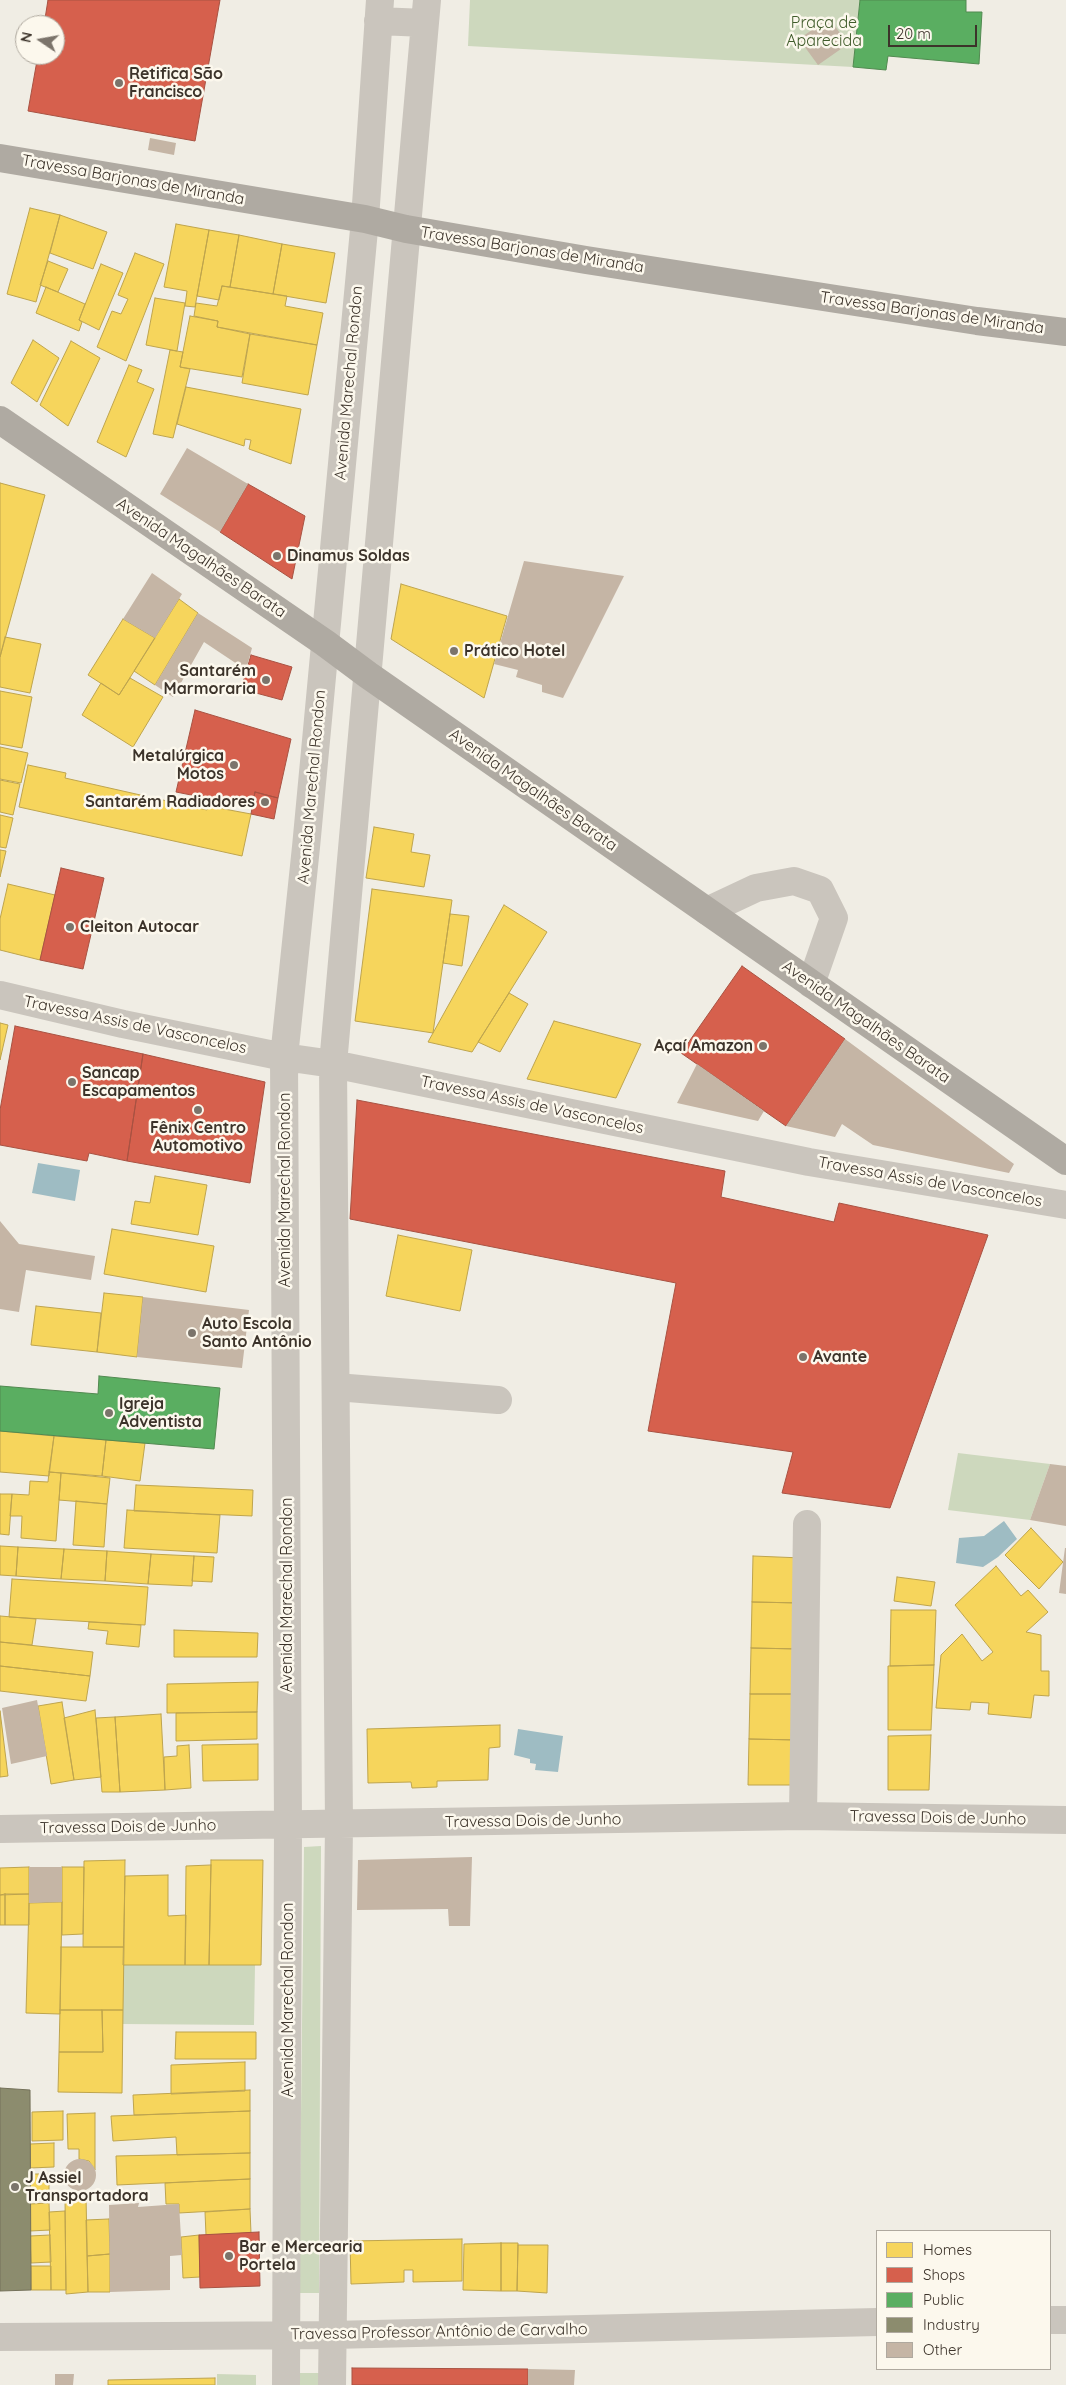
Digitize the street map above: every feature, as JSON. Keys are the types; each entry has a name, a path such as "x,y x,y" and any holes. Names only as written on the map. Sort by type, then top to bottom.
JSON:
{"main road":[{"name":"Travessa Barjonas de Miranda","path":"0,158 615,264 977,321 1066,332"},
{"name":"Avenida Magalhães Barata","path":"0,420 325,643 368,675 1066,1161"}],"street":[{"path":"332,2385 339,1825 333,1064 426,12 379,10"},
{"name":"Avenida Marechal Rondon","path":"286,2385 288,1824 284,1057 365,220 379,10"},
{"path":"707,911 756,888 794,881 820,890 834,918 811,984"},
{"name":"Travessa Assis de Vasconcelos","path":"0,995 123,1024 284,1057 333,1064 809,1162 1066,1205"},
{"path":"336,1387 498,1400"},
{"path":"802,1816 807,1524"},
{"name":"Travessa Dois de Junho","path":"0,1829 802,1816 1066,1820"},
{"path":"1051,2320 1066,2320"},
{"name":"Travessa Professor Antônio de Carvalho","path":"0,2337 287,2336 876,2322"}],"green space":[{"name":"Praça de Aparecida","path":"470,0 860,0 853,67 468,46"},
{"path":"958,1453 1050,1464 1030,1520 948,1510"},
{"path":"321,1846 319,2293 299,2293 304,1847"},
{"path":"123,1965 255,1965 254,2025 122,2024"},
{"path":"299,2373 319,2373 319,2385 299,2385"},
{"path":"217,2374 256,2375 256,2385 217,2385"}],"water":[{"path":"38,1163 80,1170 75,1201 32,1193"},
{"path":"1004,1521 1017,1539 998,1557 983,1567 956,1563 959,1538 984,1536"},
{"path":"518,1729 563,1736 558,1772 535,1770 536,1764 530,1763 530,1759 514,1755"}],"building: Homes":[{"path":"30,208 60,215 36,302 7,294"},
{"path":"60,215 107,232 93,269 50,253"},
{"path":"176,224 209,230 195,307 185,306 187,291 164,287"},
{"path":"209,230 239,235 230,287 222,286 219,300 197,296"},
{"path":"239,235 282,244 273,294 230,287"},
{"path":"282,244 335,253 326,303 273,294"},
{"path":"135,253 164,264 126,361 97,347 112,311 121,314 128,299 118,295"},
{"path":"48,261 68,269 58,292 40,285"},
{"path":"101,264 123,273 99,330 79,320"},
{"path":"222,286 287,296 285,306 323,313 317,345 217,327 218,321 194,316 196,303 217,306"},
{"path":"46,287 85,304 79,320 82,322 79,331 36,313"},
{"path":"155,298 185,303 177,351 146,345"},
{"path":"190,316 218,321 217,327 250,334 242,377 180,367"},
{"path":"250,334 317,345 308,395 242,383"},
{"path":"33,340 59,358 37,402 11,383"},
{"path":"71,341 100,358 68,426 40,405"},
{"path":"170,350 183,352 180,367 190,369 173,438 153,434"},
{"path":"129,365 142,370 137,382 154,389 126,457 97,442"},
{"path":"186,387 301,409 291,464 249,449 251,440 245,439 244,446 177,424"},
{"path":"0,483 45,495 0,657"},
{"name":"Prático Hotel","path":"401,584 507,616 484,698 391,639"},
{"path":"179,599 198,613 155,685 134,671"},
{"path":"123,619 155,638 119,695 88,675"},
{"path":"5,637 41,644 30,693 0,687 0,657"},
{"path":"130,678 163,697 133,747 82,715 101,683 119,695"},
{"path":"0,691 32,697 22,748 0,744"},
{"path":"0,747 28,753 21,783 0,779"},
{"path":"28,765 66,773 65,778 207,810 208,806 251,814 242,856 19,807"},
{"path":"0,780 20,784 13,815 0,812"},
{"path":"0,815 13,818 6,848 0,847"},
{"path":"374,827 414,834 411,852 430,855 424,887 366,878"},
{"path":"0,850 6,851 0,877"},
{"path":"8,884 55,895 40,960 0,950 0,919"},
{"path":"372,889 452,900 433,1033 355,1021"},
{"path":"504,905 547,932 472,1052 428,1042"},
{"path":"450,914 469,916 462,966 443,963"},
{"path":"509,993 528,1004 500,1052 478,1042"},
{"path":"554,1021 641,1044 616,1098 527,1079"},
{"path":"0,1023 8,1025 0,1060"},
{"path":"155,1176 207,1185 198,1235 131,1224 135,1201 150,1203"},
{"path":"112,1229 214,1246 206,1292 104,1274"},
{"path":"398,1235 472,1250 460,1311 386,1296"},
{"path":"104,1293 143,1297 137,1357 97,1352"},
{"path":"36,1306 101,1313 97,1352 31,1345"},
{"path":"0,1431 54,1436 49,1476 0,1472"},
{"path":"54,1436 106,1440 102,1476 49,1472"},
{"path":"106,1440 145,1443 140,1481 102,1476"},
{"path":"49,1472 61,1473 56,1541 21,1538 22,1516 10,1516 12,1494 29,1495 30,1481 48,1482"},
{"path":"61,1473 110,1478 107,1504 59,1500"},
{"path":"136,1485 253,1490 252,1516 134,1511"},
{"path":"0,1494 12,1494 9,1535 0,1534"},
{"path":"76,1501 107,1504 104,1547 73,1545"},
{"path":"127,1510 220,1515 217,1553 124,1548"},
{"path":"1031,1528 1063,1562 1039,1589 1005,1555"},
{"path":"0,1546 18,1547 16,1576 0,1575"},
{"path":"18,1547 64,1549 61,1579 16,1576"},
{"path":"64,1549 107,1551 105,1581 61,1579"},
{"path":"107,1551 151,1554 148,1584 105,1581"},
{"path":"151,1554 194,1556 192,1586 148,1584"},
{"path":"194,1556 214,1557 212,1582 192,1581"},
{"path":"753,1556 802,1558 801,1603 752,1602"},
{"path":"996,1566 1021,1596 1028,1590 1048,1612 1026,1632 1041,1635 1041,1671 1049,1671 1049,1696 1034,1695 1031,1718 988,1714 989,1703 971,1702 970,1710 936,1708 941,1655 962,1634 982,1661 993,1652 955,1605"},
{"path":"897,1577 935,1582 931,1606 894,1601"},
{"path":"12,1579 148,1587 145,1625 9,1617"},
{"path":"752,1602 801,1603 800,1649 751,1648"},
{"path":"891,1610 936,1610 934,1665 890,1666"},
{"path":"0,1616 36,1619 32,1645 0,1642"},
{"path":"89,1622 141,1625 139,1647 106,1644 108,1631 88,1629"},
{"path":"174,1630 258,1633 257,1657 174,1657"},
{"path":"0,1642 93,1652 90,1676 0,1666"},
{"path":"751,1648 800,1649 799,1694 750,1694"},
{"path":"934,1665 931,1730 888,1730 888,1666"},
{"path":"0,1666 90,1676 86,1701 0,1691"},
{"path":"258,1682 257,1712 167,1713 167,1684"},
{"path":"750,1694 799,1694 798,1740 749,1739"},
{"path":"62,1702 74,1780 51,1784 38,1706"},
{"path":"95,1710 101,1777 74,1780 64,1718"},
{"path":"0,1711 8,1776 0,1777"},
{"path":"257,1712 257,1739 176,1741 176,1713"},
{"path":"161,1714 165,1790 120,1792 115,1717"},
{"path":"115,1717 120,1792 102,1792 96,1718"},
{"path":"500,1725 500,1747 489,1748 488,1780 437,1781 437,1787 412,1788 411,1782 368,1783 367,1729"},
{"path":"931,1735 929,1790 888,1790 888,1736"},
{"path":"749,1739 798,1740 797,1785 748,1785"},
{"path":"258,1744 258,1780 203,1781 202,1745"},
{"path":"189,1745 191,1788 165,1790 164,1757 177,1756 177,1746"},
{"path":"125,1860 124,1947 83,1947 84,1861"},
{"path":"211,1860 263,1860 261,1965 209,1965"},
{"path":"211,1865 209,1965 185,1965 186,1866"},
{"path":"29,1867 29,1894 0,1895 0,1868"},
{"path":"62,1867 84,1867 83,1934 62,1935"},
{"path":"168,1875 168,1916 186,1915 185,1965 123,1965 125,1876"},
{"path":"5,1894 5,1925 0,1925 0,1895"},
{"path":"5,1894 29,1894 29,1925 5,1925"},
{"path":"62,1902 60,2014 26,2013 29,1903"},
{"path":"61,1947 124,1947 123,2010 60,2010"},
{"path":"60,2010 102,2010 103,2052 59,2052"},
{"path":"102,2010 123,2010 122,2093 58,2092 59,2052 103,2052"},
{"path":"176,2032 256,2032 256,2059 175,2059"},
{"path":"245,2062 245,2091 171,2094 171,2065"},
{"path":"250,2090 250,2111 134,2115 133,2095"},
{"path":"63,2111 63,2140 32,2141 32,2112"},
{"path":"250,2111 250,2153 177,2155 176,2137 113,2141 111,2116"},
{"path":"95,2113 95,2170 89,2161 79,2159 79,2149 68,2149 67,2114"},
{"path":"54,2143 54,2167 30,2168 30,2144"},
{"path":"250,2153 250,2179 117,2185 116,2156"},
{"path":"30,2174 49,2174 49,2199 30,2199"},
{"path":"250,2179 250,2209 179,2213 179,2204 166,2204 165,2183"},
{"path":"86,2196 88,2292 66,2294 65,2198"},
{"path":"49,2203 50,2230 30,2231 30,2204"},
{"path":"250,2209 251,2233 206,2235 205,2212"},
{"path":"65,2211 66,2290 51,2290 49,2212"},
{"path":"109,2219 110,2254 87,2256 86,2220"},
{"path":"50,2235 51,2262 31,2263 30,2236"},
{"path":"199,2235 200,2277 183,2278 181,2237"},
{"path":"462,2239 462,2281 413,2282 413,2270 404,2270 404,2282 351,2284 350,2241"},
{"path":"501,2243 501,2291 463,2290 464,2244"},
{"path":"501,2243 518,2243 517,2291 501,2291"},
{"path":"518,2245 548,2245 547,2293 517,2291"},
{"path":"110,2254 110,2292 88,2292 87,2256"},
{"path":"31,2266 51,2266 51,2290 31,2290"},
{"path":"215,2378 215,2385 108,2385 108,2380"}],"building: Shops":[{"name":"Retifica São Francisco","path":"48,0 220,0 195,141 28,111 36,65 65,65 65,15 46,15"},
{"name":"Dinamus Soldas","path":"248,484 305,516 292,579 220,532"},
{"name":"Santarém Marmoraria","path":"251,655 292,667 282,700 241,689"},
{"name":"Metalúrgica Motos","path":"195,710 291,739 278,798 255,792 252,807 176,792"},
{"name":"Santarém Radiadores","path":"255,792 278,798 274,819 251,814"},
{"name":"Cleiton Autocar","path":"61,868 104,878 83,969 40,960"},
{"name":"Açaí Amazon","path":"742,966 845,1039 786,1126 681,1053"},
{"name":"Sancap Escapamentos","path":"15,1026 143,1054 127,1161 89,1153 87,1161 0,1145 0,1110"},
{"name":"Fênix Centro Automotivo","path":"143,1054 265,1082 250,1183 127,1161"},
{"name":"Avante","path":"357,1100 725,1171 721,1197 834,1222 839,1203 988,1235 890,1508 782,1493 793,1452 648,1431 676,1283 350,1219"},
{"name":"Bar e Mercearia Portela","path":"259,2232 260,2286 200,2288 199,2235"},
{"path":"352,2368 528,2369 528,2385 352,2385"}],"building: Public":[{"path":"860,0 966,0 966,12 982,12 979,64 888,56 886,70 853,67"},
{"name":"Igreja Adventista","path":"99,1376 220,1388 214,1449 0,1431 0,1386 98,1394"}],"building: Industry":[{"name":"J Assiel Transportadora","path":"0,2088 30,2090 31,2290 0,2291"}],"building: Other":[{"path":"829,18 848,44 818,65 799,39"},
{"path":"150,138 176,143 174,155 148,150"},
{"path":"187,448 248,484 220,532 160,494"},
{"path":"524,561 624,576 563,698 542,692 542,685 516,677 518,670 494,664"},
{"path":"152,573 182,594 155,638 123,619"},
{"path":"198,613 252,648 246,670 204,642 173,697 155,685"},
{"path":"845,1039 1014,1164 1009,1173 873,1145 842,1124 835,1137 786,1126"},
{"path":"697,1064 764,1111 758,1121 677,1103"},
{"path":"0,1221 19,1244 95,1256 91,1280 26,1270 19,1312 0,1309"},
{"name":"Auto Escola Santo Antônio","path":"143,1297 249,1310 242,1368 137,1357"},
{"path":"1050,1464 1066,1466 1066,1526 1030,1520"},
{"path":"1066,1548 1066,1594 1059,1593"},
{"path":"37,1700 47,1756 11,1764 2,1708"},
{"path":"472,1857 470,1926 449,1926 448,1909 357,1910 358,1860"},
{"path":"29,1867 62,1867 62,1902 29,1903"},
{"path":"80,2159 86,2160 91,2164 95,2169 95,2181 91,2186 86,2190 80,2191 74,2190 69,2186 65,2181 64,2175 65,2169 69,2164 74,2160"},
{"path":"139,2203 138,2207 179,2204 182,2255 170,2256 170,2290 110,2292 109,2205"},
{"path":"528,2369 575,2370 574,2385 528,2385"},
{"path":"55,2374 74,2374 73,2385 55,2385"}],"place":[{"name":"Retifica São Francisco","path":"119,83"},
{"name":"Dinamus Soldas","path":"277,556"},
{"name":"Prático Hotel","path":"454,651"},
{"name":"Santarém Marmoraria","path":"266,680"},
{"name":"Metalúrgica Motos","path":"234,765"},
{"name":"Santarém Radiadores","path":"265,802"},
{"name":"Cleiton Autocar","path":"70,927"},
{"name":"Açaí Amazon","path":"763,1046"},
{"name":"Sancap Escapamentos","path":"72,1082"},
{"name":"Fênix Centro Automotivo","path":"198,1110"},
{"name":"Auto Escola Santo Antônio","path":"192,1333"},
{"name":"Avante","path":"803,1357"},
{"name":"Igreja Adventista","path":"109,1413"},
{"name":"J Assiel Transportadora","path":"15,2187"},
{"name":"Bar e Mercearia Portela","path":"229,2256"}]}
